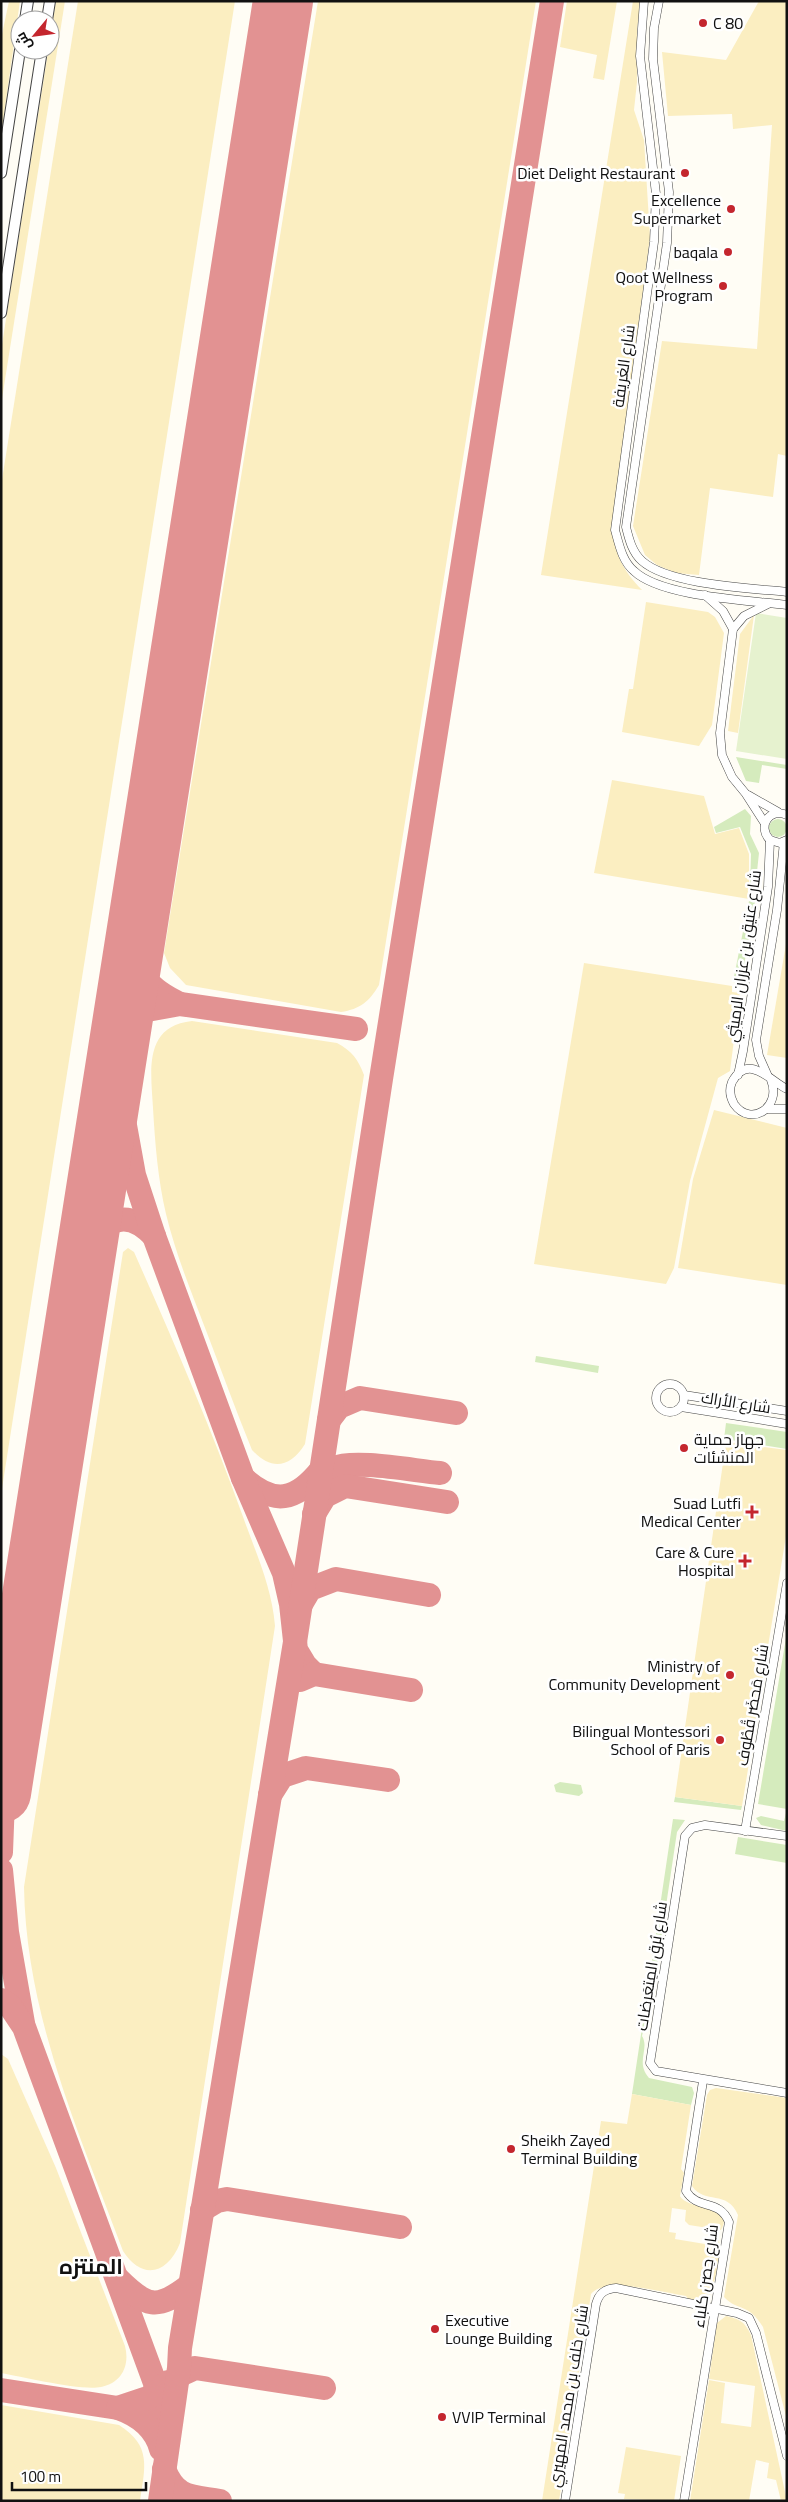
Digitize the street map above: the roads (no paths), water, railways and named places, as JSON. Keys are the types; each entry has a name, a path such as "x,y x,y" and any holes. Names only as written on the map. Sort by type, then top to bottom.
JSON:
{"street":[{"name":"شارع الغريفة","path":"644,1 640,56 656,194 654,242 615,530 624,558 632,570 649,583 672,590 787,605"},
{"name":"شارع الغريفة","path":"659,1 654,28 653,59 669,192 667,243 626,527 631,545 641,560 654,570 674,577 787,592"},
{"path":"1,174 18,60"},
{"path":"1,313 40,60"},
{"path":"703,594 720,607 734,629"},
{"path":"770,603 744,616 734,629 720,732 721,748 726,767 764,822 764,832 770,840 780,843 785,841"},
{"path":"746,794 784,813"},
{"path":"764,822 770,815 784,813"},
{"name":"شارع عتيق بن عزران الرميثي","path":"738,1075 768,887 770,840"},
{"name":"شارع عتيق بن عزران الرميثي","path":"769,1077 759,1056 756,1040 777,910 785,841"},
{"path":"787,1089 762,1071 749,1069 738,1075 733,1081 730,1091 733,1102 738,1109 750,1114 767,1109 787,1108"},
{"path":"767,1109 774,1095 769,1077"},
{"path":"670,1383 679,1386 684,1395 681,1407 671,1412 663,1410 658,1404 657,1393 661,1387 670,1383"},
{"name":"شارع الأراك","path":"684,1395 787,1411"},
{"path":"724,1414 726,1401"},
{"name":"شارع الأراك","path":"681,1407 787,1424"},
{"name":"شارع مَحضَر قُطُوف","path":"745,1831 787,1583"},
{"name":"شارع بُرق المِتعَرضات","path":"787,1836 705,1825 692,1828 685,1836 650,2063 656,2071 787,2093"},
{"name":"شارع حِصن كلباء","path":"684,2501 729,2222 725,2213 719,2208 696,2202 686,2191 703,2080"},
{"name":"شارع خلف بن محمد المهيري","path":"565,2501 596,2304 601,2292 616,2288 714,2309 738,2312 749,2318 756,2333 787,2456"}],"place":[{"name":"C 80","path":"703,23"},
{"name":"Diet Delight Restaurant","path":"685,173"},
{"name":"Excellence Supermarket","path":"731,209"},
{"name":"baqala","path":"728,252"},
{"name":"Qoot Wellness Program","path":"723,286"},
{"name":"جهاز حماية المنشئات","path":"684,1448"},
{"name":"Suad Lutfi Medical Center","path":"752,1512"},
{"name":"Care & Cure Hospital","path":"745,1561"},
{"name":"Ministry of Community Development","path":"730,1675"},
{"name":"Bilingual Montessori School of Paris","path":"720,1740"},
{"name":"Sheikh Zayed Terminal Building","path":"511,2149"},
{"name":"Executive Lounge Building","path":"435,2329"},
{"name":"VVIP Terminal","path":"442,2417"}],"district":[{"name":"المنتزه","path":"91,2267"}]}
